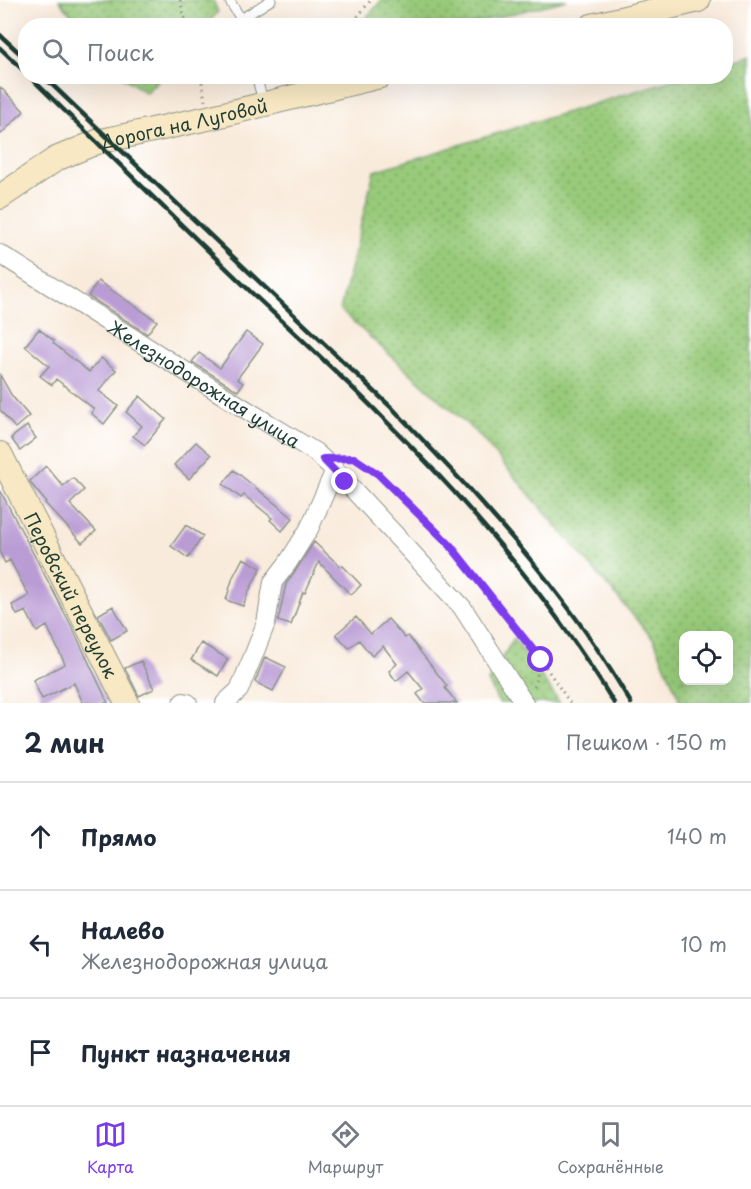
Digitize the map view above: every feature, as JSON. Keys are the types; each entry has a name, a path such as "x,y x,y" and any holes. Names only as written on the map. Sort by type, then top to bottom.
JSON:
{"street":[{"path":"625,18 698,0"},
{"name":"Дорога на Луговой","path":"0,197 56,159 97,142 347,84"},
{"name":"Железнодорожная улица","path":"0,254 315,452 462,607 528,698"},
{"name":"Перовский переулок","path":"0,454 127,703"},
{"path":"225,703 239,690 266,622 273,582 309,529 329,465"},
{"path":"182,703 188,703"}],"lane":[{"path":"230,0 240,18"},
{"path":"247,18 271,0"},
{"path":"258,84 264,104"}],"path":[{"path":"180,0 185,18"},
{"path":"356,18 371,0"},
{"path":"202,84 208,118"},
{"path":"329,465 354,458 378,474 450,545 541,660 570,703"},
{"path":"528,698 541,660"}],"green space":[{"path":"59,0 213,0 218,12 212,18 73,18"},
{"path":"382,0 567,0 495,18 366,18"},
{"path":"751,55 751,703 681,703 654,640 477,433 340,310 374,171 659,84 733,84 733,61"},
{"path":"133,84 154,84 146,93"},
{"path":"514,638 560,703 499,703 488,681"}],"building":[{"path":"0,87 24,111 0,135"},
{"path":"98,281 157,321 147,334 88,296"},
{"path":"39,329 89,372 101,358 116,370 99,391 118,406 104,424 91,413 94,409 56,379 52,385 40,376 49,366 25,346"},
{"path":"246,332 263,344 237,379 243,383 238,391 192,362 199,353 220,368"},
{"path":"0,375 12,396 29,416 15,428 0,410"},
{"path":"140,396 166,419 145,445 133,436 142,426 126,412"},
{"path":"27,426 36,438 20,451 11,438"},
{"path":"196,442 211,455 189,479 174,465"},
{"path":"46,466 63,486 73,478 84,490 70,504 96,531 82,543 45,503 30,481"},
{"path":"234,470 293,518 282,531 270,520 272,518 244,495 241,498 223,484"},
{"path":"0,490 73,629 108,703 83,703 74,683 42,699 33,680 65,664 47,626 37,632 26,611 17,615 12,605 29,596 10,560 5,563 0,553"},
{"path":"186,525 203,536 188,558 171,546"},
{"path":"314,542 341,567 343,566 361,585 351,595 319,562 305,593 303,592 291,625 278,621 286,584"},
{"path":"243,558 261,568 243,606 226,600 233,577"},
{"path":"113,606 127,631 111,640 98,615"},
{"path":"356,617 371,634 388,619 405,638 408,636 447,686 445,688 457,703 424,703 417,694 423,689 408,671 396,681 389,671 397,664 383,646 372,656 359,640 349,648 336,634"},
{"path":"201,643 228,659 218,676 191,660"},
{"path":"265,657 286,667 273,691 255,682"},
{"path":"141,661 154,689 139,696 125,668"}],"railway":[{"path":"0,35 18,52"},
{"path":"0,48 18,65"},
{"path":"37,84 352,387 448,485 536,590 590,664 614,703"},
{"path":"51,84 394,410 438,456 482,503 544,576 590,638 631,703"}],"route":[{"path":"345,482 323,459 354,458 378,474 450,545 541,660"}]}
